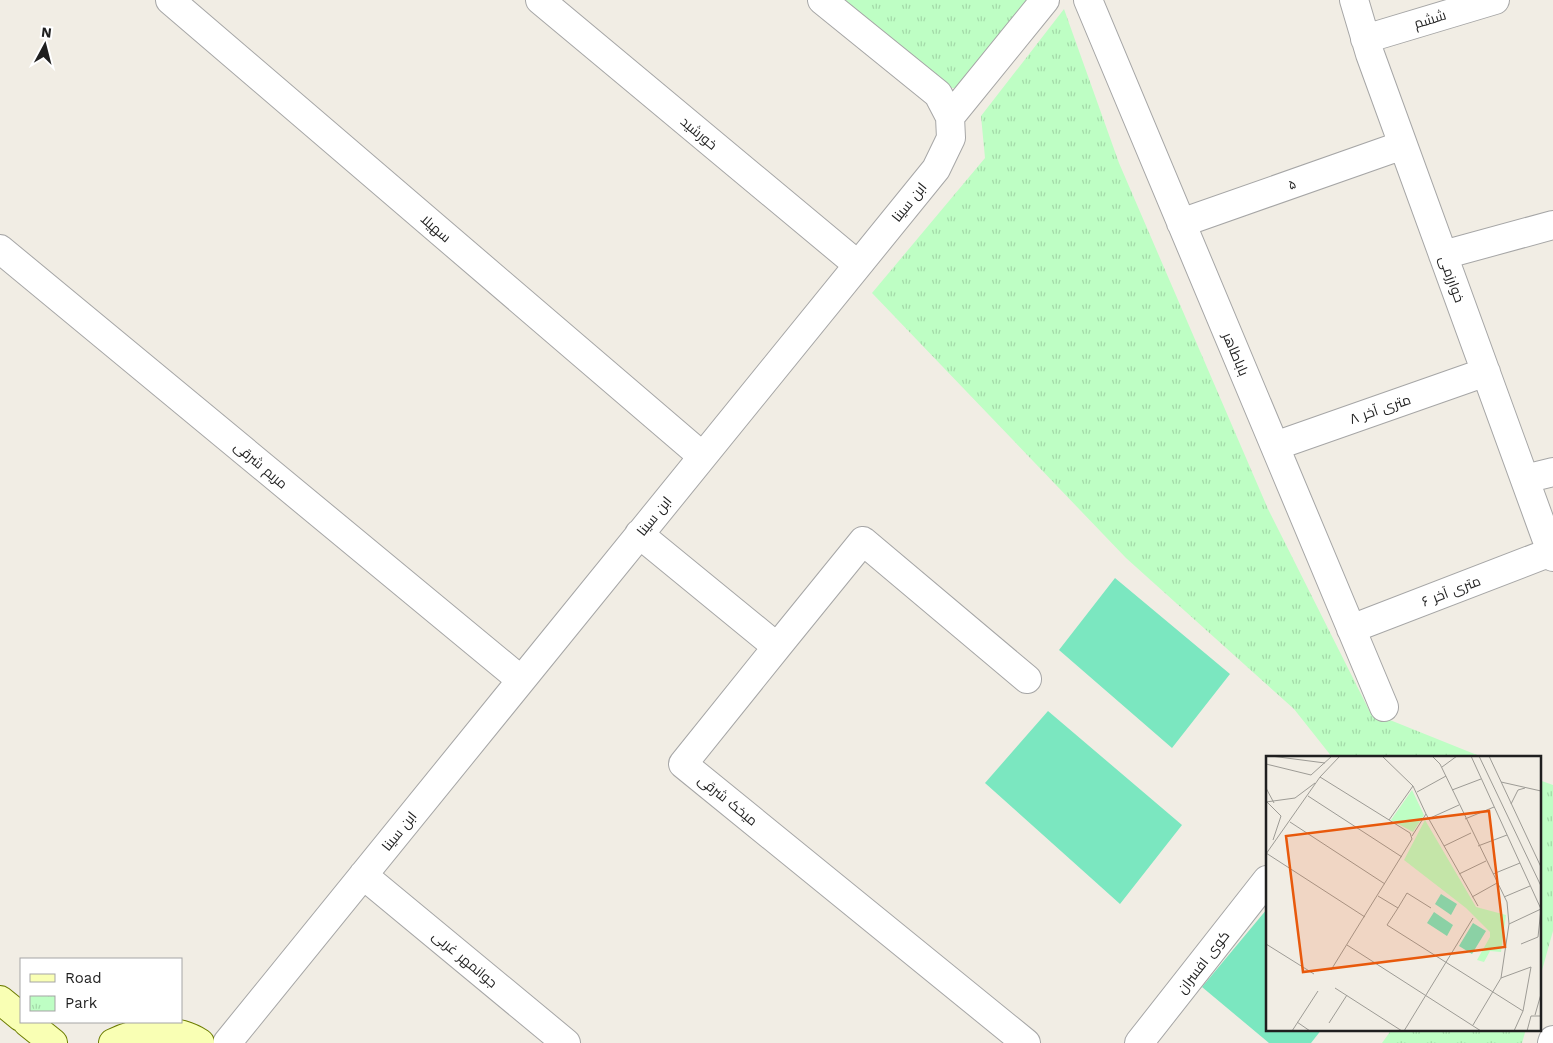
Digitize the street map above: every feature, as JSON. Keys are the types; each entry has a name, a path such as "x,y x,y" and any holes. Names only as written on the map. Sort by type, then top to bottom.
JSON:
{"main road":[{"path":"0,1000 20,1017"},
{"path":"27,1023 53,1043"},
{"path":"113,1043 123,1038 147,1032 173,1034 200,1043"}],"street":[{"name":"سهیلا","path":"170,0 702,456"},
{"name":"خورشید","path":"540,0 858,265"},
{"name":"ابن سینا","path":"227,1043 936,169 951,138 950,117 938,94 822,0"},
{"path":"950,117 1045,0"},
{"name":"خوارزمی","path":"1354,0 1365,39 1552,554"},
{"name":"ششم","path":"1365,39 1495,0"},
{"name":"باباطاهر","path":"1095,2 1181,223 1384,707"},
{"name":"۵","path":"1181,223 1403,145"},
{"path":"1444,255 1553,225"},
{"name":"مریم شرقی","path":"0,249 521,680"},
{"name":"۸ متری آخر","path":"1275,446 1486,372"},
{"path":"1525,480 1553,472"},
{"path":"639,534 777,647 863,541 1027,680"},
{"name":"۶ متری آخر","path":"1351,629 1552,554"},
{"name":"میخک شرقی","path":"777,647 684,764 1026,1043"},
{"name":"جوانمهر غربی","path":"363,876 566,1043"},
{"name":"کوی افسران","path":"1139,1043 1266,881"}],"green space":[{"path":"838,0 1032,0 960,88 946,88"},
{"path":"1064,9 1119,163 1268,509 1370,712 1480,756 1331,756 1294,709 1126,558 872,293 985,158 981,116"},
{"path":"1115,578 1230,674 1172,748 1059,650"},
{"path":"1048,711 1182,825 1120,904 985,783"},
{"path":"1540,780 1553,785 1553,931 1540,977"},
{"path":"1266,910 1266,1030 1321,1030 1311,1043 1269,1043 1202,987"},
{"path":"1391,1030 1526,1030 1522,1043 1382,1043"}]}
